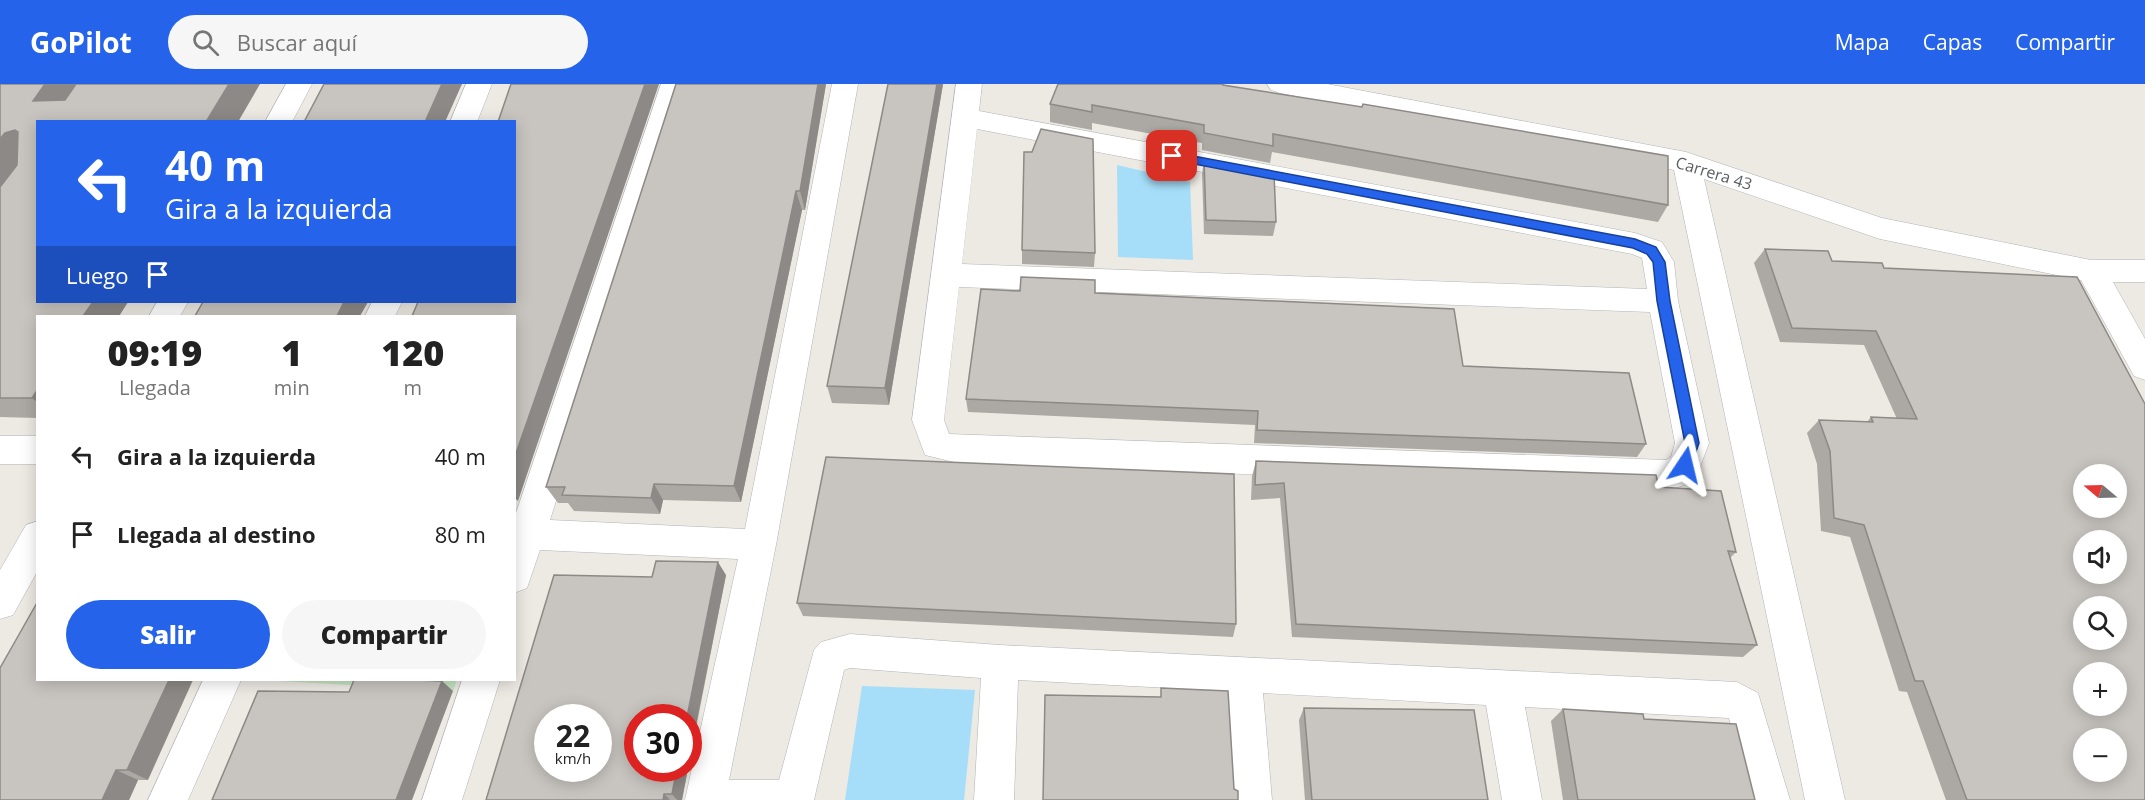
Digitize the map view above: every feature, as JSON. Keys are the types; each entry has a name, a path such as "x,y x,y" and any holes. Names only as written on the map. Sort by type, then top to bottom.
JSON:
{"street":[{"path":"279,120 299,84"},
{"path":"464,120 479,84"},
{"path":"516,565 521,535 674,84"},
{"path":"788,800 705,799 759,545 845,84"},
{"path":"963,117 1635,244 1652,250 1659,262 1664,301 1692,443 1685,465 1672,475 998,452 962,450 937,445 928,420 963,117 969,84"},
{"name":"Carrera 43","path":"1280,84 1686,162 1880,228 2091,271 2145,271"},
{"path":"1686,162 1825,800"},
{"path":"2091,271 2145,368"},
{"path":"944,274 1664,301"},
{"path":"0,450 36,450"},
{"path":"521,535 759,545"},
{"path":"0,603 36,540"},
{"path":"794,800 827,662 834,654 850,651 1000,662 1502,686 1737,700 1745,706 1770,800"},
{"path":"994,800 1000,662"},
{"path":"1243,673 1252,800"},
{"path":"168,800 222,681"},
{"path":"442,800 481,681"},
{"path":"1502,686 1522,800"}],"green space":[{"path":"278,681 457,681 453,691"}],"water":[{"path":"1117,165 1190,182 1193,260 1118,257"},
{"path":"862,686 975,690 964,800 845,800"}],"building":[{"path":"0,84 45,84 33,101 65,100 76,84 229,84 207,120 36,120 36,303 92,303 84,315 36,315 36,392 32,398 0,398 0,187 17,165 18,132 15,130 5,133 0,139"},
{"path":"324,84 442,84 426,120 305,120"},
{"path":"511,84 645,84 516,453 516,315 412,315 418,303 516,303 516,120 499,120"},
{"path":"676,84 818,84 800,191 796,191 734,486 654,484 651,498 562,495 565,487 546,487"},
{"path":"888,84 937,84 885,388 827,386"},
{"path":"1058,84 1223,84 1362,107 1363,104 1668,156 1668,205 1273,134 1273,146 1204,133 1204,125 1092,105 1092,112 1050,104"},
{"path":"1041,129 1093,139 1095,253 1022,250 1024,152 1032,152"},
{"path":"1204,160 1274,173 1276,222 1206,220"},
{"path":"1765,249 1828,251 1832,261 1882,263 1884,268 2077,277 2145,404 2145,800 1967,800 1923,681 1915,681 1864,525 1834,518 1830,451 1819,420 1873,422 1871,417 1917,419 1876,331 1792,328"},
{"path":"1021,277 1095,280 1095,293 1454,309 1463,366 1629,373 1646,444 1257,430 1258,411 966,399 981,289 1020,291"},
{"path":"202,303 344,303 338,315 196,315"},
{"path":"826,457 1234,474 1236,624 797,603"},
{"path":"1256,461 1656,475 1659,487 1721,491 1736,552 1728,551 1757,645 1296,624 1284,483 1255,485"},
{"path":"656,561 718,562 690,704 624,704 624,782 674,782 672,794 664,794 663,800 486,800 554,575 652,577"},
{"path":"36,605 36,681 169,681 127,770 116,770 102,800 0,800 0,668"},
{"path":"354,681 442,681 396,800 212,800 258,691 349,692"},
{"path":"1161,688 1228,691 1234,789 1238,791 1238,800 1043,800 1045,695 1161,697"},
{"path":"1304,708 1474,710 1488,800 1312,800"},
{"path":"1563,709 1643,714 1644,719 1736,724 1755,800 1578,800"}],"route":[{"path":"1172,156 1635,244 1652,250 1659,262 1664,301 1692,443 1685,465"}]}
